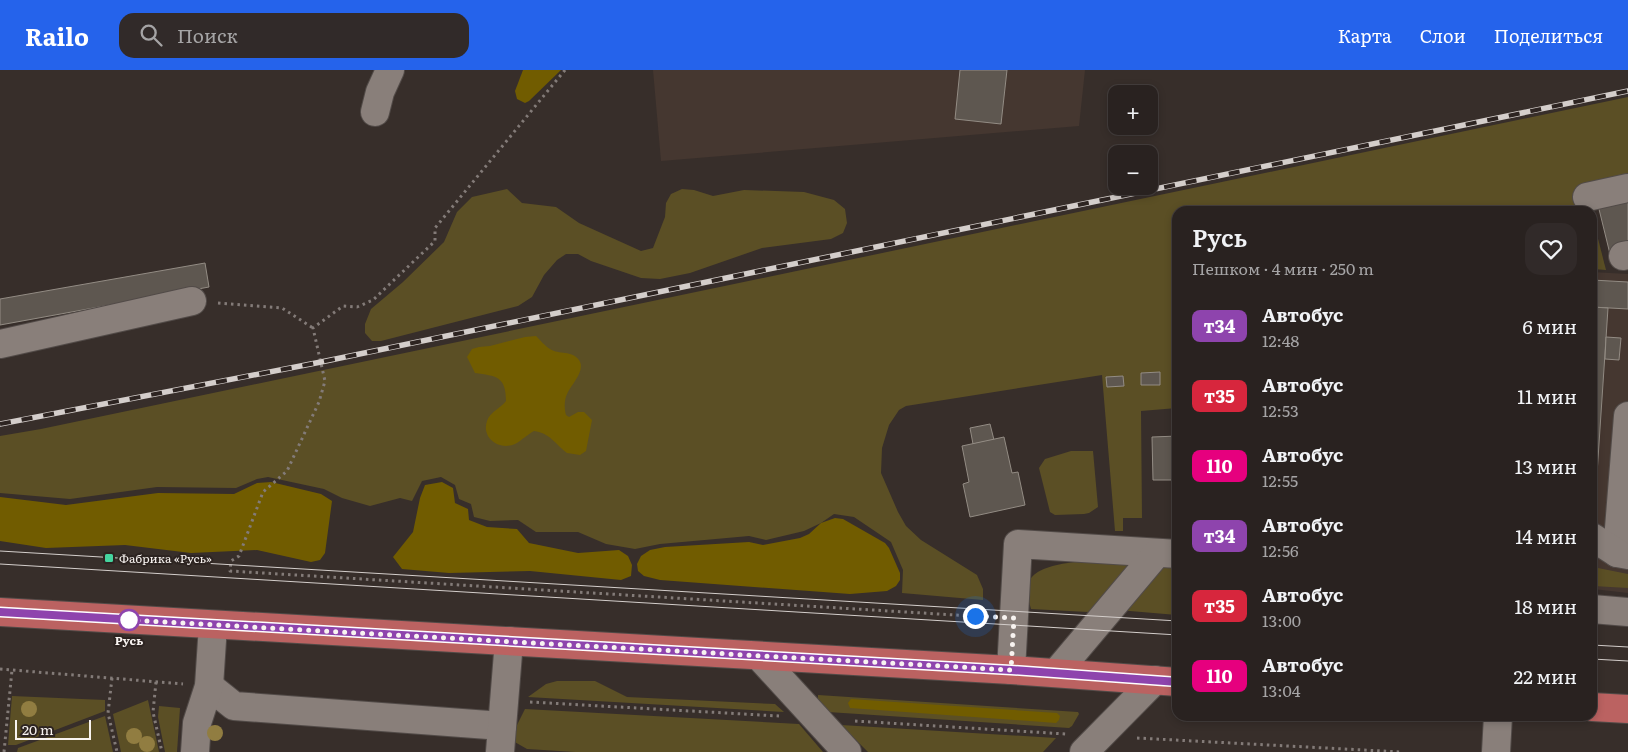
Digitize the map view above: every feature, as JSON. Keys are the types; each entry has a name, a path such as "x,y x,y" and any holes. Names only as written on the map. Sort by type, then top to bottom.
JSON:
{"main road":[{"path":"0,612 1011,670 1166,681"},
{"path":"1597,707 1628,709"}],"street":[{"path":"375,112 380,92 390,70"},
{"path":"1587,197 1628,188"},
{"path":"0,344 192,301"},
{"path":"1597,540 1623,554 1628,416"},
{"path":"1011,670 1018,544 1167,554"},
{"path":"1056,673 1167,554"},
{"path":"1597,609 1628,612"},
{"path":"195,752 197,723 209,686 213,624"},
{"path":"209,686 234,706 502,726 509,641"},
{"path":"760,656 847,752"},
{"path":"1092,744 1166,681"},
{"path":"1496,752 1498,721"}],"path":[{"path":"313,328 343,306 357,307 373,300 435,241 435,228 565,70"},
{"path":"192,301 282,308 313,328 325,381 319,402 287,471 262,492 238,556 231,561 230,571 1014,618"},
{"path":"0,669 209,686"},
{"path":"4,752 12,670"},
{"path":"112,678 108,713 117,752"},
{"path":"156,682 154,712 162,752"},
{"path":"502,726 816,718 1092,744 1401,752"}],"shaded area":[{"path":"523,70 561,70 525,103 517,99 515,91"},
{"path":"653,70 1085,70 1079,126 661,161"},
{"path":"1628,97 1628,177 1585,188 1590,206 1172,206 1172,408 1141,411 1142,518 1123,518 1123,531 1115,531 1102,375 906,406 899,410 889,425 882,448 881,473 898,512 906,526 921,540 977,575 983,589 983,600 902,593 903,570 891,542 854,517 834,514 804,531 766,540 749,536 660,544 635,549 606,544 578,532 536,532 518,520 490,521 474,517 471,504 459,499 455,485 441,477 422,481 412,501 400,498 370,506 342,498 324,489 268,477 257,479 236,488 157,487 70,499 0,493 0,436 41,429"},
{"path":"507,189 522,203 556,207 579,223 641,251 653,248 665,217 666,203 671,194 682,189 694,190 713,196 744,190 804,192 834,200 845,209 847,223 843,233 831,239 762,248 690,273 660,279 641,278 591,261 578,254 566,254 557,260 544,275 532,297 518,306 381,341 372,341 365,333 365,324 371,309 403,282 444,242 457,212 472,197"},
{"path":"1597,235 1606,270 1597,269"},
{"path":"1597,272 1628,274 1628,593 1597,589"},
{"path":"536,336 550,349 573,355 581,364 578,377 565,401 566,415 569,417 578,412 584,412 592,420 586,451 580,455 567,453 548,436 540,432 534,431 517,443 509,446 493,442 487,433 488,418 506,401 506,393 502,382 498,379 489,375 475,373 467,357 472,349"},
{"path":"1071,451 1093,451 1098,507 1084,514 1055,515 1050,512 1039,468 1045,459"},
{"path":"271,482 321,494 332,501 325,553 320,560 311,562 257,550 191,553 125,545 46,548 0,541 0,497 66,505 158,493 234,494 257,483"},
{"path":"442,482 453,488 455,503 468,509 469,520 487,527 517,529 529,543 578,553 619,550 628,556 632,565 631,576 621,580 530,571 449,573 402,569 393,557 413,532 420,498 425,485"},
{"path":"835,518 843,519 885,543 900,573 900,580 896,586 887,591 850,594 660,580 644,576 638,571 637,564 641,556 650,550 665,547 749,542 763,545 800,538 809,534 821,523"},
{"path":"1120,559 1131,563 1101,602 1088,612 1031,609 1027,588 1035,574 1056,565"},
{"path":"1172,565 1172,615 1118,610 1152,576"},
{"path":"1597,568 1628,574 1628,588 1597,586"},
{"path":"557,681 595,681 627,697 775,704 784,712 528,697 546,684"},
{"path":"818,695 1078,712 1079,714 1069,728 828,712 824,710"},
{"path":"12,696 105,700 105,711 16,745 8,745"},
{"path":"851,699 1057,713 1060,716 1056,723 850,708 848,703"},
{"path":"148,700 159,752 121,752 113,714"},
{"path":"159,706 180,708 177,752 165,752 158,717"},
{"path":"525,709 799,724 823,752 575,752 527,749 513,741 513,733"},
{"path":"105,716 113,752 17,752 18,748"},
{"path":"841,725 1056,738 1043,752 868,752"}],"building":[{"path":"960,70 1007,70 1001,124 955,119"},
{"path":"1628,198 1628,249 1610,254 1598,205"},
{"path":"205,263 209,287 0,325 0,299"},
{"path":"1597,280 1628,282 1628,309 1597,307"},
{"path":"1597,307 1608,308 1597,474"},
{"path":"1606,337 1621,338 1619,360 1605,359"},
{"path":"1160,372 1160,385 1141,385 1141,373"},
{"path":"1123,376 1124,386 1107,387 1106,377"},
{"path":"990,424 994,440 973,444 970,428"},
{"path":"1172,436 1172,480 1153,480 1152,437"},
{"path":"1004,437 1012,473 1018,472 1025,505 970,517 963,484 969,482 962,446"}],"tram line":[{"path":"0,551 1172,621"},
{"path":"0,564 1172,635"},
{"path":"1597,645 1628,647"},
{"path":"1597,659 1628,661"}],"railway":[{"path":"0,424 321,362 1628,91"}],"bus line":[{"name":"т34","path":"0,612 1011,670 1172,682"}],"place":[{"name":"Фабрика «Русь»","path":"109,558"},
{"name":"Русь","path":"129,620"}],"route":[{"path":"129,620 1011,670 1014,618 975,616"}]}
